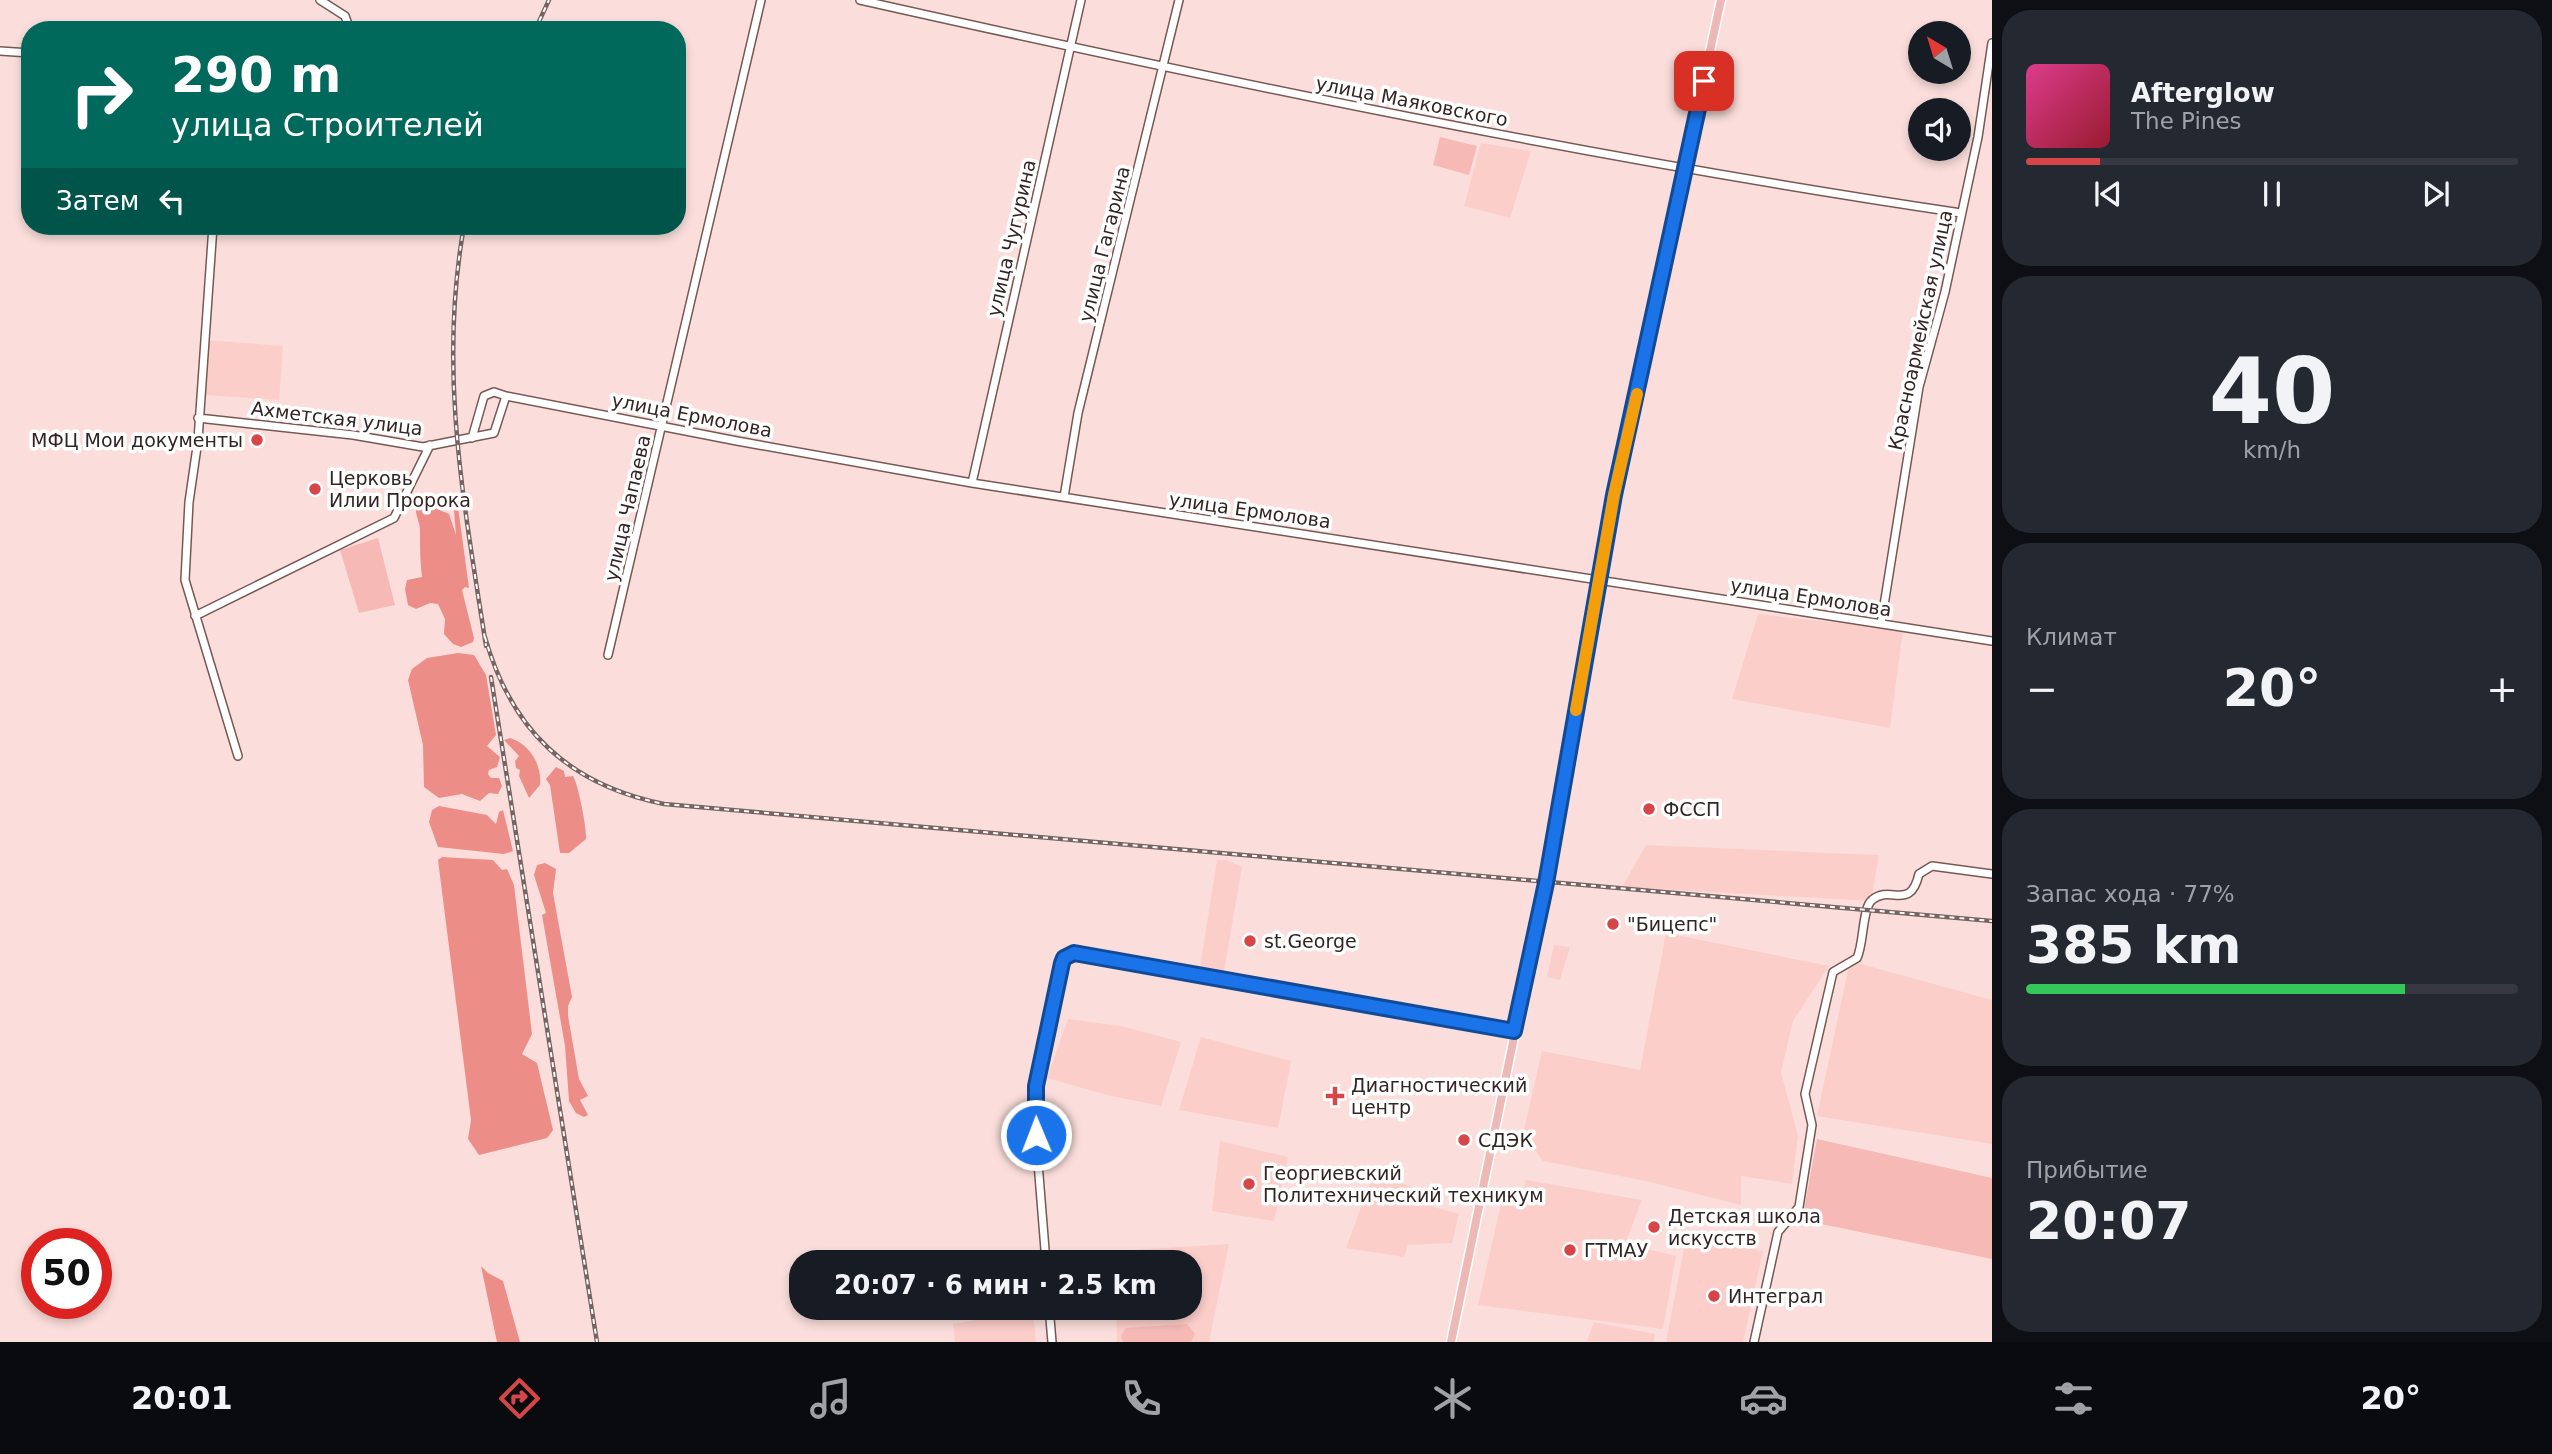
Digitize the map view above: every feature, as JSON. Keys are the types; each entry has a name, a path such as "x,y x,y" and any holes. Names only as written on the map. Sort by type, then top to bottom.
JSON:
{"main road":[{"path":"1451,1342 1546,883 1599,579 1721,0"}],"street":[{"path":"320,0 345,16 347,21"},
{"name":"улица Чапаева","path":"608,654 761,0"},
{"name":"улица Маяковского","path":"860,0 1393,115 1685,169 1961,213"},
{"name":"улица Чугурина","path":"972,482 1081,0"},
{"name":"улица Гагарина","path":"1064,497 1078,413 1180,0"},
{"name":"Красноармейская улица","path":"1881,624 1919,387 1945,292 1978,137 1992,43"},
{"path":"0,51 21,52"},
{"path":"213,235 195,468 188,502 185,580 239,756"},
{"path":"491,392 506,396 494,432 472,438 484,396 491,392"},
{"name":"улица Ермолова","path":"506,396 972,482 1992,640"},
{"name":"Ахметская улица","path":"198,418 353,435 423,447 472,438"},
{"path":"195,616 394,518 430,445"},
{"path":"1754,1342 1778,1231 1798,1207 1812,1125 1805,1094 1831,978 1837,967 1857,958 1868,904 1876,897 1910,893 1924,868 1932,866 1992,874"},
{"path":"1045,1250 1034,1113 1036,1086 1059,977 1064,958 1068,954 1079,953 1514,1031"},
{"path":"1050,1320 1052,1342"}],"shaded area":[{"path":"1440,137 1477,146 1469,175 1433,165"},
{"path":"1481,143 1531,151 1510,218 1464,206"},
{"path":"208,340 283,346 279,400 204,395"},
{"path":"424,503 449,514 456,535 454,510 458,507 469,588 462,590 474,638 473,642 461,647 453,644 444,634 445,619 438,604 430,603 416,609 408,605 405,589 407,580 422,577 420,527 416,507"},
{"path":"378,538 395,605 359,613 340,550"},
{"path":"1758,614 1903,630 1890,728 1732,699"},
{"path":"458,653 474,655 486,675 496,735 487,746 500,757 497,767 489,770 488,774 491,778 499,778 502,786 498,794 489,793 480,801 462,794 439,798 424,787 423,745 408,680 412,669 427,658"},
{"path":"510,738 529,750 537,763 540,785 529,798 519,776 520,770 516,768 515,761 519,756 504,740"},
{"path":"556,767 564,771 565,777 573,776 575,780 585,826 586,839 569,853 560,853 550,785 546,779"},
{"path":"439,806 487,815 496,824 499,812 503,810 513,851 504,854 438,847 429,822 432,810"},
{"path":"1646,845 1879,855 1871,901 1622,887"},
{"path":"442,857 493,860 502,870 507,869 514,885 532,1034 522,1054 537,1063 553,1130 547,1138 479,1155 468,1139 471,1120 438,860"},
{"path":"1217,860 1226,860 1242,867 1224,971 1200,967"},
{"path":"545,863 556,869 553,893 572,997 568,1016 579,1079 588,1096 580,1100 588,1115 584,1117 576,1113 569,1101 565,1046 542,915 546,913 534,875 537,865"},
{"path":"1666,933 1829,966 1793,1021 1781,1072 1798,1136 1792,1184 1741,1176 1741,1205 1646,1181 1543,1161 1523,1134 1542,1051 1640,1070"},
{"path":"1554,945 1570,947 1560,980 1547,977"},
{"path":"1850,961 1992,1000 1992,1144 1817,1116"},
{"path":"1068,1019 1121,1026 1181,1042 1161,1106 1107,1095 1047,1078"},
{"path":"1201,1037 1291,1061 1278,1128 1179,1110"},
{"path":"1817,1139 1992,1178 1992,1259 1802,1220"},
{"name":"Георгиевский Политехнический техникум","path":"1220,1141 1288,1157 1274,1221 1212,1211"},
{"path":"1374,1172 1417,1189 1441,1188 1434,1207 1459,1214 1452,1243 1408,1245 1404,1257 1346,1248"},
{"name":"ГТМАУ","path":"1526,1180 1642,1200 1625,1244 1676,1256 1663,1329 1478,1305 1501,1204 1521,1207"},
{"name":"Интеграл","path":"1686,1238 1763,1251 1743,1342 1666,1342"},
{"path":"1229,1244 1209,1342 1117,1342 1116,1320 1202,1320 1202,1250 1132,1250"},
{"path":"481,1266 503,1281 520,1342 497,1342"},
{"path":"976,1320 1034,1320 1036,1342 955,1342 953,1324"},
{"path":"1594,1322 1655,1334 1654,1342 1587,1341"},
{"path":"1187,1324 1195,1334 1191,1342 1123,1342 1121,1336 1126,1328"}],"railway":[{"path":"539,21 549,0"},
{"path":"463,235 453,333 454,385 463,488 486,646"},
{"path":"485,637 496,670 511,700 528,726 549,748 572,767 600,783 664,804 1992,921"},
{"path":"491,677 597,1342"}],"slow traffic":[{"path":"1576,710 1614,495 1637,394"}],"place":[{"name":"МФЦ Мои документы","path":"257,440"},
{"name":"Церковь Илии Пророка","path":"315,489"},
{"name":"ФССП","path":"1649,809"},
{"name":"\"Бицепс\"","path":"1613,924"},
{"name":"st.George","path":"1250,941"},
{"name":"Диагностический центр","path":"1335,1096"},
{"name":"СДЭК","path":"1464,1140"},
{"name":"Георгиевский Политехнический техникум","path":"1249,1184"},
{"name":"Детская школа искусств","path":"1654,1227"},
{"name":"ГТМАУ","path":"1570,1250"},
{"name":"Интеграл","path":"1714,1296"}],"route":[{"path":"1036,1135 1036,1086 1062,963 1068,954 1514,1031 1546,883 1614,495 1704,81"}]}
